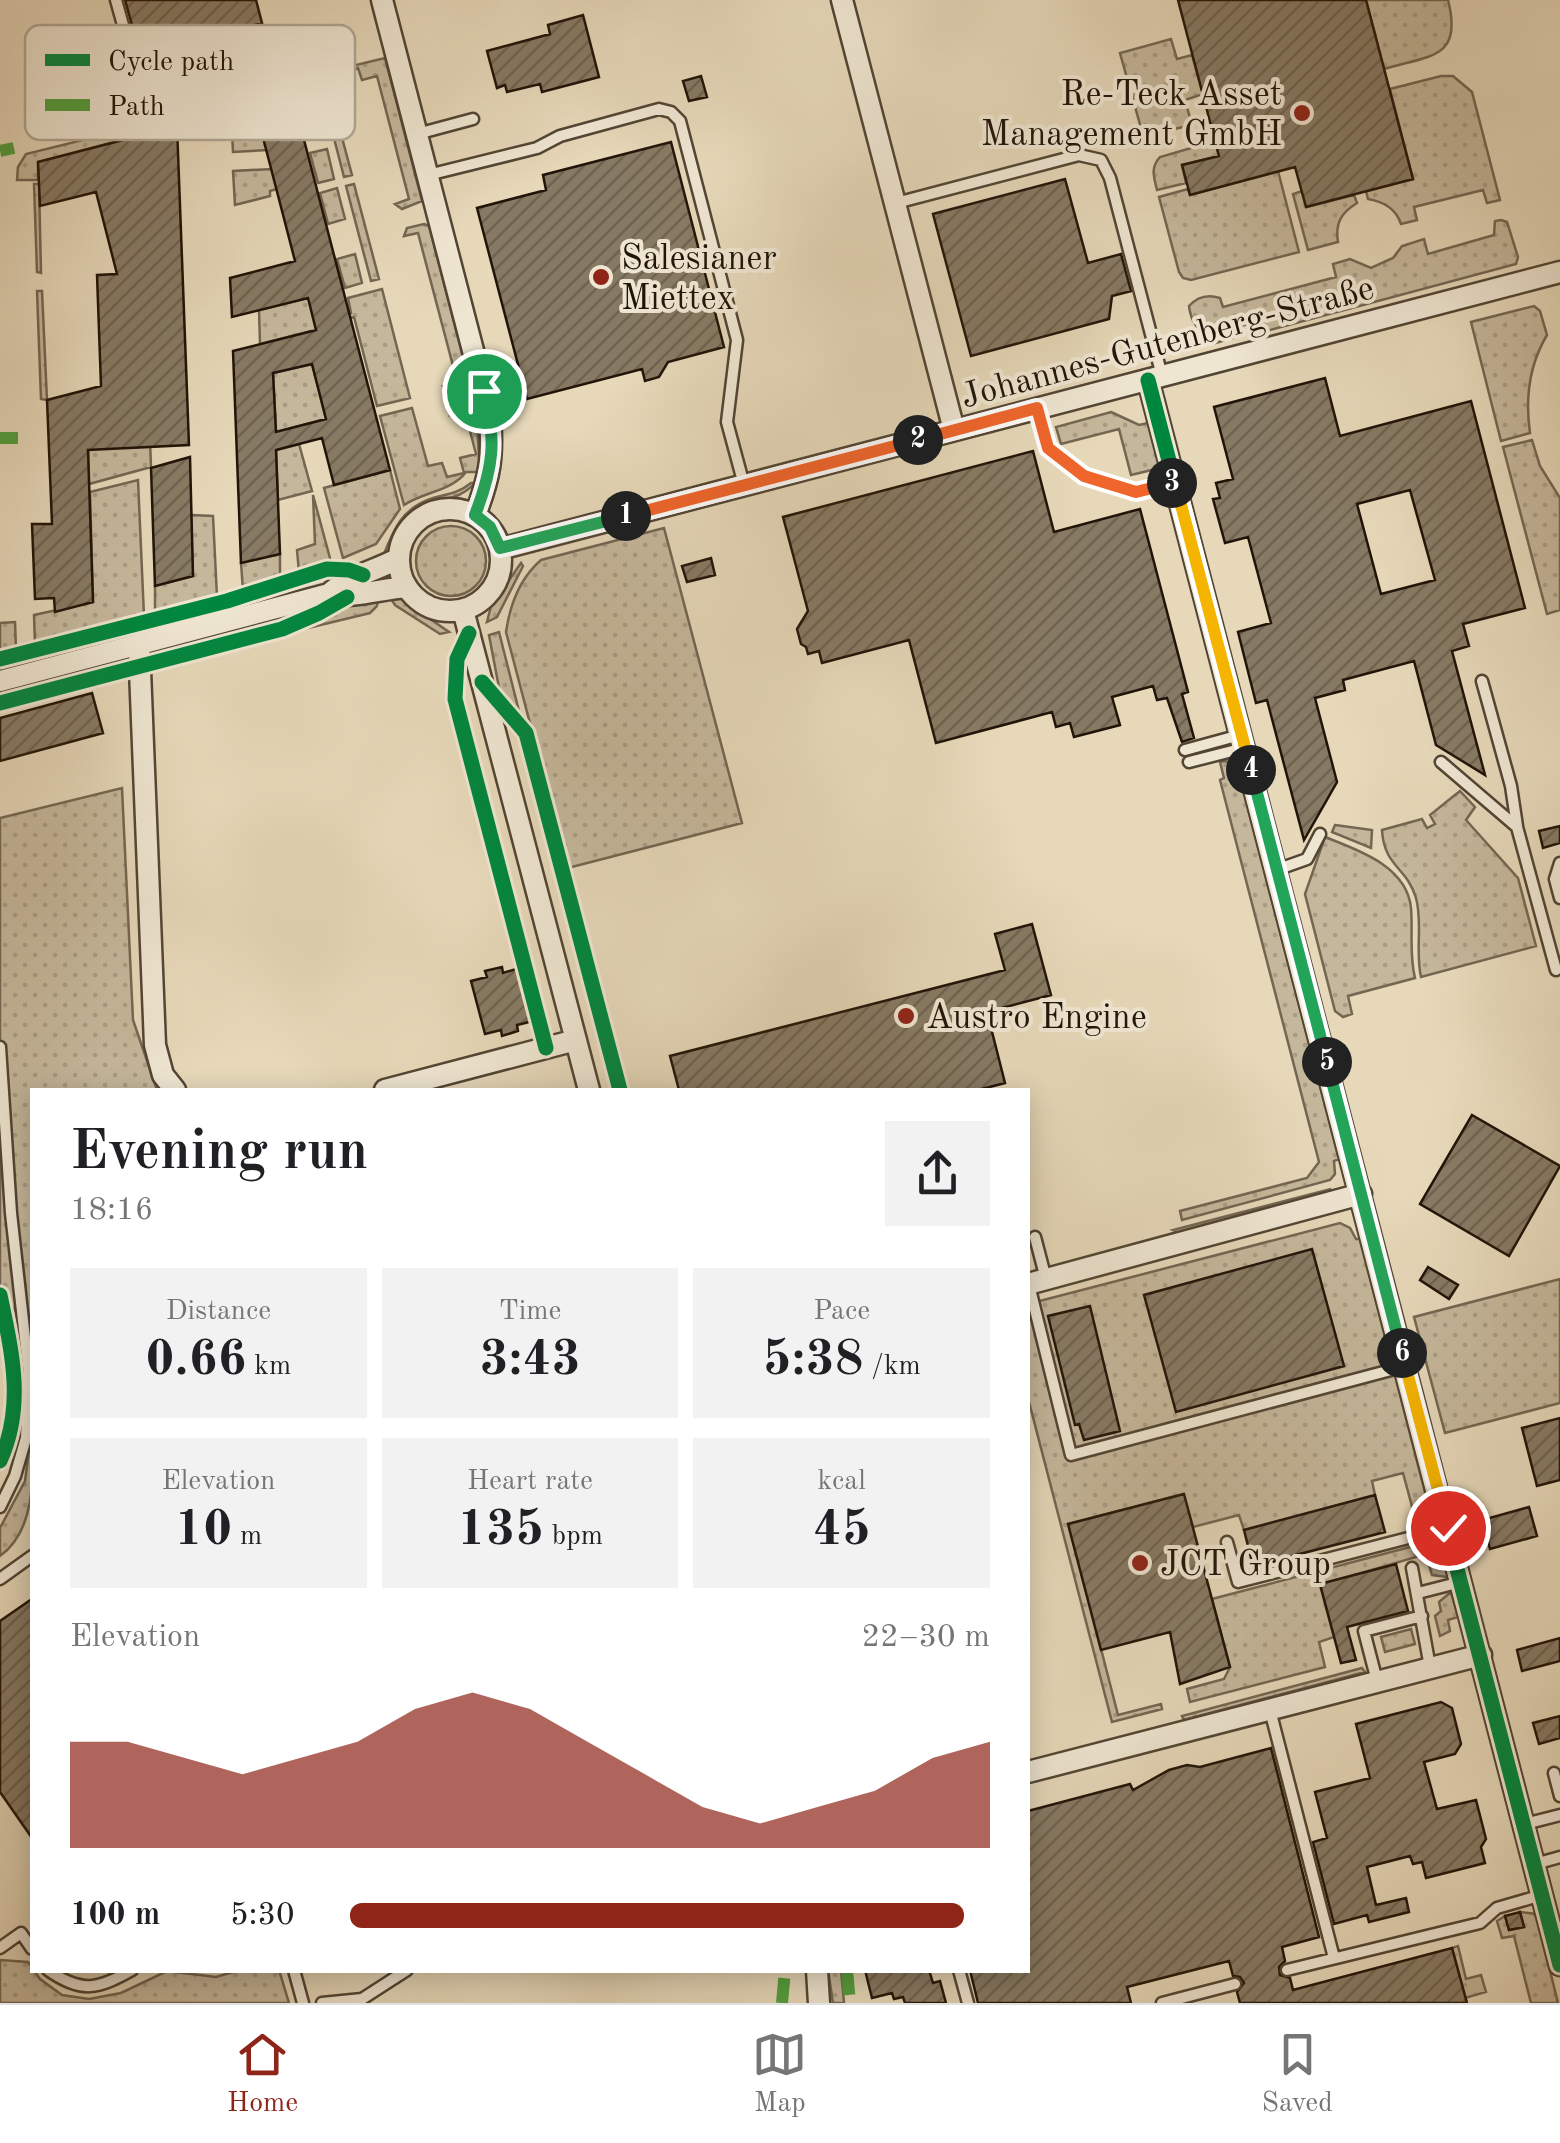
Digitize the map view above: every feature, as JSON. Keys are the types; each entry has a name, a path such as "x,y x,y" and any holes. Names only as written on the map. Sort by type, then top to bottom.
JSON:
{"street":[{"path":"382,0 490,416 493,454 475,515"},
{"path":"842,0 954,430"},
{"name":"Johannes-Gutenberg-Straße","path":"500,548 1560,272"},
{"path":"1155,378 1175,482 1543,1895 1555,1918 1560,1965"},
{"path":"455,510 475,515 490,527 500,548 502,566 496,585 481,601 463,610 430,607 402,573 403,540 415,524 432,512 455,510"},
{"path":"329,594 342,582 377,571 402,573"},
{"path":"0,682 329,594 348,597 382,588 402,573"},
{"path":"463,610 588,1088"},
{"path":"139,645 156,1046 164,1075 174,1088"},
{"path":"392,1088 576,1040"},
{"path":"1034,1282 1361,1194"},
{"path":"1030,1771 1481,1655"},
{"path":"817,1973 819,2003"}],"lane":[{"path":"116,0 123,25"},
{"path":"428,175 537,148 560,136 659,108 671,112 680,122 737,340 726,422 744,486"},
{"path":"417,134 473,120"},
{"path":"895,204 1079,156 1101,160 1110,178 1149,328 1155,378"},
{"path":"1037,408 1048,448 1084,476 1136,492 1175,482"},
{"path":"1482,682 1556,970"},
{"path":"1187,756 1243,741"},
{"path":"1442,762 1517,827"},
{"path":"1276,870 1306,859 1320,834"},
{"path":"1560,863 1555,879 1560,898"},
{"path":"0,1047 11,1213 29,1380 26,1438 15,1476 0,1507"},
{"path":"1036,1237 1034,1282 1071,1455 1406,1366"},
{"path":"1227,1542 1238,1582 1448,1528"},
{"path":"0,1579 30,1557"},
{"path":"1412,1568 1430,1668"},
{"path":"1418,1592 1462,1582"},
{"path":"1378,1682 1364,1632 1422,1616"},
{"path":"1269,1710 1334,1958"},
{"path":"1554,1773 1560,1796"},
{"path":"1525,1824 1560,1815"},
{"path":"1535,1864 1560,1857"},
{"path":"1288,1970 1480,1923 1498,1908 1543,1895"},
{"path":"0,1948 21,1933 30,1946"},
{"path":"52,1973 64,1982 87,1988 126,1973"},
{"path":"295,1973 303,2003"},
{"path":"322,2003 362,1999 402,1973"},
{"path":"960,1973 968,2003"},
{"path":"1162,2003 1235,1984"}],"shaded area":[{"path":"1366,0 1448,0 1451,34 1447,44 1429,57 1384,69"},
{"path":"1171,39 1177,59 1192,55 1203,94 1185,100 1192,125 1148,135 1141,128 1120,53"},
{"path":"385,58 422,201 402,209 395,204 409,199 377,76 362,80 355,65"},
{"path":"1453,76 1472,92 1500,200 1487,203 1483,190 1414,207 1417,220 1401,224 1389,207 1368,199 1366,191 1413,179 1390,89"},
{"path":"82,140 122,140 38,162 38,180 17,180 18,167 26,154"},
{"path":"232,140 264,140 267,150 233,152"},
{"path":"334,140 343,140 352,175 344,177"},
{"path":"1215,141 1219,156 1182,165 1186,183 1157,190 1154,169 1160,157"},
{"path":"327,149 334,179 318,183 310,153"},
{"path":"272,169 277,189 270,191 270,196 235,205 233,171"},
{"path":"1278,171 1299,252 1191,280 1183,278 1159,197 1188,189 1190,195"},
{"path":"34,184 39,184 41,273 37,272"},
{"path":"354,184 379,279 371,281 346,186"},
{"path":"337,188 345,219 328,224 320,193"},
{"path":"1302,191 1307,207 1354,195 1357,203 1340,219 1338,242 1308,250 1293,194"},
{"path":"1495,221 1507,222 1518,257 1516,264 1255,334 1251,323 1234,328 1236,337 1215,343 1197,328 1190,313 1189,306 1203,297 1220,298 1223,307 1336,277 1333,264 1350,259 1371,268 1393,258 1402,246 1424,239 1428,254 1494,235"},
{"path":"429,226 469,380 465,386 447,391 443,386 457,381 418,233 404,236 407,228"},
{"path":"355,254 362,283 345,288 337,259"},
{"path":"382,289 410,398 377,406 354,317 337,322 336,317 351,313 348,298"},
{"path":"37,291 42,291 47,400 41,399"},
{"path":"320,295 328,327 260,344 259,310"},
{"path":"1534,306 1540,311 1547,335 1530,382 1530,433 1501,441 1471,322"},
{"path":"312,364 326,419 276,432 273,373"},
{"path":"470,404 476,407 480,472 466,472 453,483 404,505 380,416 412,408 428,466 442,463 447,477 464,473 460,458 476,454 465,412 450,415 452,409"},
{"path":"1111,412 1139,425 1148,423 1160,468 1131,475 1119,429 1061,444 1056,427"},
{"path":"149,415 151,467 89,484 88,450"},
{"path":"1532,440 1540,466 1560,498 1560,610 1547,614 1503,447"},
{"path":"299,444 312,491 278,500 276,450"},
{"path":"390,470 400,509 376,544 343,558 324,488"},
{"path":"138,480 144,616 35,644 34,615 93,602 90,492"},
{"path":"475,483 461,494 412,514 382,559 395,530 413,508"},
{"path":"313,495 331,562 299,572 297,550 315,544"},
{"path":"191,515 213,516 217,597 155,613 155,586 193,576"},
{"path":"451,526 476,536 486,561 476,586 451,596 426,586 416,561 426,536"},
{"path":"664,528 742,823 568,868 506,632 510,612 521,584 541,560"},
{"path":"280,554 280,580 243,590 241,563"},
{"path":"521,563 523,566 497,617 487,622 491,606"},
{"path":"390,597 398,597 449,632 440,634 395,605"},
{"path":"378,598 370,613 300,630 291,627 336,608"},
{"path":"15,622 16,649 0,653 0,623"},
{"path":"499,632 519,721 500,693 489,635"},
{"path":"1226,761 1238,770 1339,1159 1334,1161 1335,1174 1330,1180 1182,1220 1180,1211 1307,1178 1319,1162 1220,780 1224,778 1220,762"},
{"path":"122,788 133,1020 156,1088 30,1088 30,1332 0,1290 0,818"},
{"path":"1460,791 1475,807 1466,820 1518,878 1536,946 1421,977 1416,898 1387,852 1382,830 1422,819 1427,828 1435,824 1430,815"},
{"path":"1335,825 1372,830 1371,848 1332,832"},
{"path":"1325,837 1366,854 1391,871 1408,893 1411,908 1415,978 1348,996 1352,1014 1343,1017 1335,1011 1305,894"},
{"path":"1331,1189 1323,1196 1180,1233 1173,1230"},
{"path":"1340,1223 1350,1228 1360,1239 1429,1508 1417,1525 1403,1473 1372,1481 1375,1495 1244,1530 1239,1515 1193,1527 1183,1494 1069,1524 1118,1715 1161,1704 1162,1709 1112,1722 1030,1406 1030,1303"},
{"path":"1560,1279 1560,1403 1445,1433 1414,1317"},
{"path":"30,1443 27,1514 12,1544 0,1556 0,1528 25,1481"},
{"path":"1437,1536 1448,1577 1432,1575 1426,1554 1320,1585 1334,1637 1319,1642 1325,1667 1190,1702 1187,1689 1224,1679 1230,1667 1212,1599 1410,1547"},
{"path":"1451,1592 1458,1617 1448,1620 1450,1631 1440,1636 1435,1616 1441,1611 1439,1602"},
{"path":"1411,1629 1415,1644 1385,1652 1381,1637"},
{"path":"1362,1668 1365,1672 1184,1720 1182,1716"},
{"path":"1520,1912 1536,1914 1558,2003 1531,2003 1514,1936 1502,1938 1497,1921 1505,1916 1509,1930 1524,1927"},
{"path":"1458,1946 1466,1979 1481,1975 1486,1992 1465,1998 1452,1948"},
{"path":"0,1960 28,1962 30,1973 36,1973 62,1995 89,1999 121,1993 163,1973 216,1977 230,1973 280,1973 289,2003 0,2003"},
{"path":"828,1973 841,1973 844,2003 833,2003"}],"building":[{"path":"125,0 256,0 262,23 254,25 132,25"},
{"name":"Re-Teck Asset Management GmbH","path":"1178,0 1366,0 1413,179 1306,207 1295,167 1190,195 1182,165 1219,156"},
{"path":"583,15 599,77 542,92 540,84 507,92 505,85 497,88 487,51 550,34 548,25"},
{"path":"701,76 707,97 689,101 683,81"},
{"path":"123,140 178,140 189,445 88,450 93,602 55,612 54,598 35,599 32,524 52,524 47,400 101,386 97,275 117,274 96,192 40,206 38,162"},
{"path":"264,140 304,140 390,470 334,485 322,438 276,450 280,554 241,563 233,351 316,330 308,298 232,317 230,278 295,261","holes":["312,364 326,419 276,432 273,373"]},
{"name":"Salesianer Miettex","path":"671,142 724,347 668,362 659,377 645,381 642,369 527,399 477,208 546,190 543,175"},
{"path":"1065,179 1088,263 1121,254 1131,291 1112,296 1109,319 971,356 933,214"},
{"path":"1325,378 1340,436 1471,401 1525,608 1463,624 1469,646 1452,651 1485,775 1436,745 1414,661 1343,680 1345,690 1315,698 1337,782 1304,840 1267,700 1256,703 1238,632 1271,623 1248,537 1225,543 1213,499 1220,498 1216,483 1233,479 1214,407","holes":["1410,490 1435,580 1381,594 1357,504"]},
{"path":"1033,451 1054,532 1140,509 1188,692 1182,694 1194,738 1182,742 1167,698 1157,700 1153,686 1112,697 1120,725 1074,737 1070,723 1056,727 1052,712 936,743 909,640 822,663 819,651 808,654 801,644 797,629 808,611 783,517"},
{"path":"190,457 193,576 155,586 151,468"},
{"path":"711,558 715,575 687,582 682,566"},
{"path":"92,693 103,733 0,761 0,718"},
{"path":"1560,826 1560,843 1543,848 1539,831"},
{"name":"Austro Engine","path":"1032,924 1051,995 987,1012 1005,1083 986,1088 678,1088 670,1056 1005,970 995,934"},
{"path":"502,967 503,973 519,968 533,1021 517,1025 518,1031 502,1036 501,1030 485,1034 471,981 487,977 485,971"},
{"path":"1472,1115 1560,1166 1509,1256 1420,1204"},
{"path":"1312,1249 1344,1366 1176,1412 1144,1295"},
{"path":"1428,1267 1458,1285 1449,1299 1420,1280"},
{"path":"1090,1306 1120,1431 1084,1440 1079,1424 1075,1425 1048,1316"},
{"path":"1560,1418 1560,1480 1537,1486 1522,1428"},
{"name":"JCT Group","path":"1184,1494 1230,1667 1180,1684 1170,1632 1101,1650 1068,1524"},
{"path":"1375,1495 1385,1532 1253,1566 1244,1530"},
{"path":"1529,1507 1537,1536 1490,1549 1482,1520"},
{"path":"1396,1564 1408,1611 1347,1627 1356,1660 1341,1663 1320,1584"},
{"path":"30,1600 30,1835 0,1792 0,1621"},
{"path":"1560,1638 1560,1661 1522,1671 1517,1650"},
{"path":"1441,1702 1452,1708 1461,1744 1455,1754 1424,1762 1437,1809 1476,1800 1486,1839 1481,1847 1485,1863 1426,1878 1422,1862 1413,1864 1410,1856 1367,1867 1376,1905 1406,1898 1409,1912 1369,1922 1367,1915 1334,1924 1313,1842 1327,1838 1315,1792 1370,1778 1356,1724"},
{"path":"1560,1716 1560,1738 1539,1744 1533,1723"},
{"path":"1271,1748 1319,1937 1282,1947 1285,1961 1279,1967 1280,1975 1290,1978 1293,1990 1452,1948 1467,2003 1240,2003 1237,1992 1244,1983 1233,1976 1229,1961 1127,1987 1131,2003 978,2003 971,1973 1030,1973 1030,1810 1130,1784 1133,1790 1169,1770 1187,1765 1200,1767"},
{"path":"1520,1912 1524,1927 1509,1930 1505,1916"},
{"path":"866,1973 930,1973 933,1983 940,1981 946,2003 905,2003 903,1997 894,1999 892,1993 872,1998"}],"marked path":[{"path":"0,151 14,148"},
{"path":"0,438 18,438"},
{"path":"782,2003 785,1973"},
{"path":"847,1973 850,2003"}],"cycle path":[{"path":"1148,380 1560,1965"},
{"path":"0,659 227,601 327,569 363,575"},
{"path":"0,703 282,629 347,597"},
{"path":"469,633 457,659 455,699 546,1048"},
{"path":"482,682 526,733 619,1088"},
{"path":"0,1295 14,1379 12,1420 0,1461"}],"place":[{"name":"Re-Teck Asset Management GmbH","path":"1302,113"},
{"name":"Salesianer Miettex","path":"601,277"},
{"name":"Austro Engine","path":"906,1016"},
{"name":"JCT Group","path":"1140,1563"}],"route":[{"path":"484,391 493,454 475,515 490,527 500,548 1037,408 1048,448 1084,476 1136,492 1175,482 1448,1528"}]}
